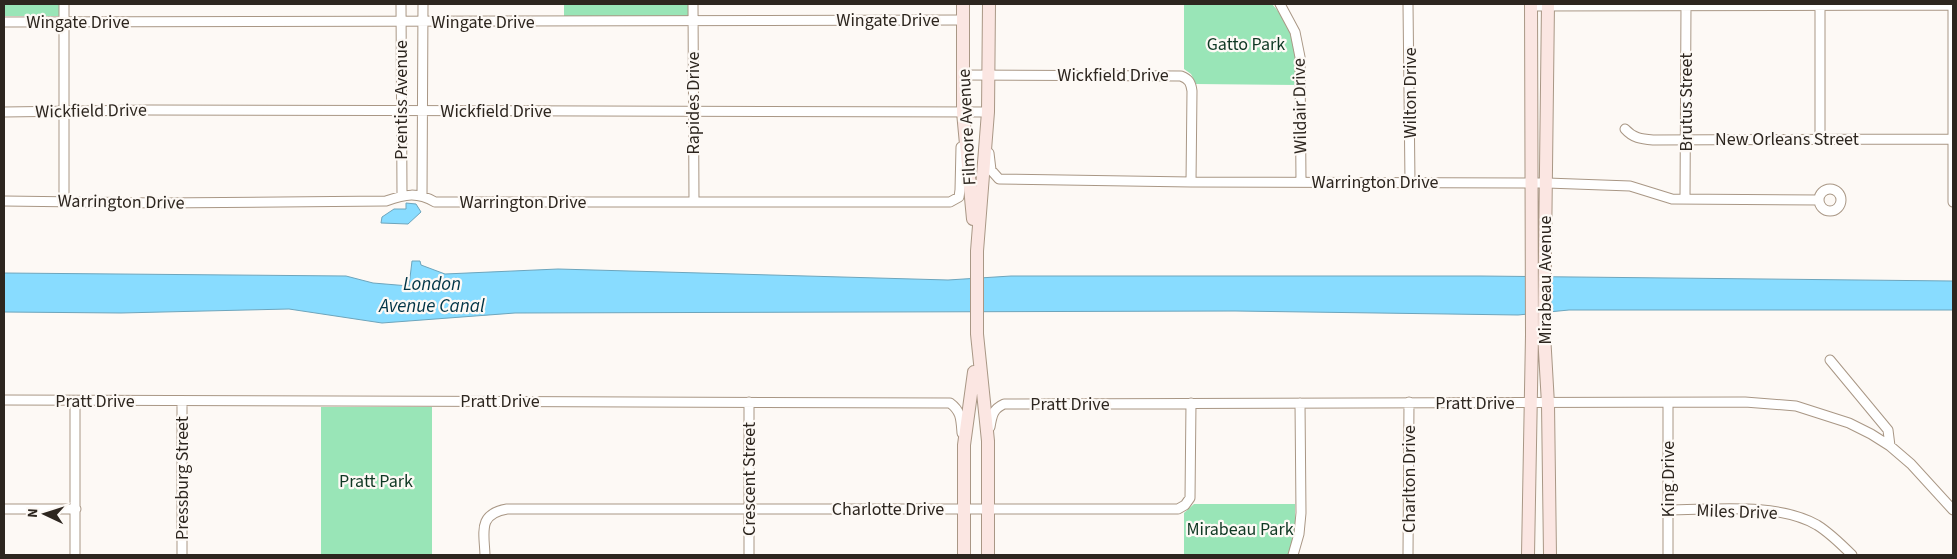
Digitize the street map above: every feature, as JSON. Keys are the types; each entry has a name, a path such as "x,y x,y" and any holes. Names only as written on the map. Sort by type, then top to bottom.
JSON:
{"street":[{"path":"64,4 64,201"},
{"name":"Prentiss Avenue","path":"401,4 402,195"},
{"name":"Prentiss Avenue","path":"422,4 422,195"},
{"name":"Rapides Drive","path":"693,4 694,202"},
{"name":"Filmore Avenue","path":"963,4 963,112 977,251"},
{"name":"Filmore Avenue","path":"964,555 964,445 975,366 977,334 977,251 988,112 989,4"},
{"name":"Wildair Drive","path":"1280,4 1295,32 1300,57 1301,182"},
{"name":"Wilton Drive","path":"1408,4 1410,182"},
{"name":"Brutus Street","path":"1685,199 1686,4"},
{"path":"1820,4 1820,139"},
{"path":"1531,5 1953,5 1953,202"},
{"name":"Mirabeau Avenue","path":"1531,5 1530,183 1539,258"},
{"name":"Mirabeau Avenue","path":"1528,555 1530,403 1538,335 1539,258 1547,183 1548,5"},
{"name":"Wingate Drive","path":"4,22 963,20"},
{"name":"Wickfield Drive","path":"964,75 1174,75 1187,78 1191,84 1192,91 1191,182"},
{"name":"Wickfield Drive","path":"4,112 149,110 988,112"},
{"name":"Warrington Drive","path":"4,201 158,203 386,201 402,195 422,195 435,202 950,202 959,197 963,112"},
{"name":"Warrington Drive","path":"988,112 991,170 999,179 1191,182 1547,183 1630,186 1672,199 1819,200"},
{"name":"New Orleans Street","path":"1625,128 1638,139 1953,139"},
{"name":"Filmore Avenue","path":"977,334 988,441 988,555"},
{"name":"Mirabeau Avenue","path":"1538,335 1548,404 1550,555"},
{"path":"1830,360 1888,430 1890,446"},
{"name":"Pratt Drive","path":"4,400 950,403 957,408 960,414 964,445"},
{"path":"75,401 75,555"},
{"name":"Pressburg Street","path":"182,401 182,555"},
{"name":"Crescent Street","path":"748,555 749,402"},
{"name":"Pratt Drive","path":"988,441 993,412 997,407 1004,404 1409,402 1668,404 1745,402 1796,406 1849,423 1890,446 1911,464 1953,510"},
{"name":"Charlton Drive","path":"1408,555 1409,402"},
{"name":"Charlotte Drive","path":"485,555 485,524 488,516 497,511 507,510 1178,509 1185,506 1190,498 1191,403"},
{"path":"1293,555 1299,534 1301,513 1300,403"},
{"name":"King Drive","path":"1668,404 1668,555"},
{"path":"1529,474 1549,475"},
{"path":"4,509 76,509"},
{"name":"Miles Drive","path":"1668,510 1762,510 1781,512 1816,525 1834,537 1852,555"}],"green space":[{"path":"4,4 61,4 61,16 4,16"},
{"path":"564,4 688,4 688,17 564,17"},
{"name":"Gatto Park","path":"1184,4 1272,4 1280,13 1290,32 1295,52 1299,85 1196,84 1191,74 1184,69"},
{"name":"Pratt Park","path":"321,407 432,407 432,555 321,555"},
{"name":"Mirabeau Park","path":"1194,504 1295,504 1295,532 1288,555 1184,555 1184,513"}],"water":[{"path":"406,203 416,204 421,212 408,224 381,223 382,217 394,209 406,209"},
{"name":"London Avenue Canal","path":"412,261 420,261 421,265 445,274 558,269 948,280 1011,276 1480,276 1953,281 1953,310 1569,310 1518,315 1235,311 515,313 382,323 289,309 121,313 4,312 4,273 346,276 373,283 409,286"}]}
